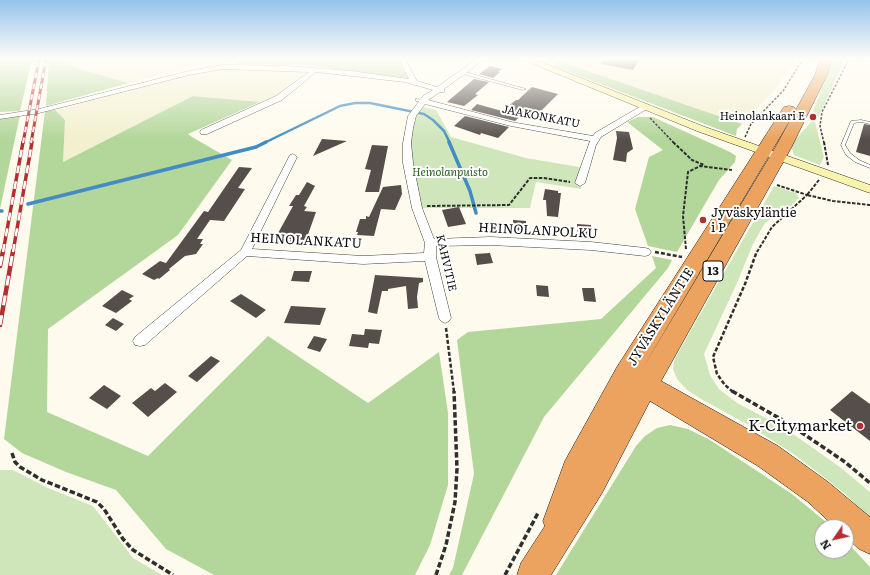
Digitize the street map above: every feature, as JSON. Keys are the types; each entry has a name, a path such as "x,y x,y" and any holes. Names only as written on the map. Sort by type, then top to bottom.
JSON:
{"highway":[{"name":"JYVÄSKYLÄNTIE","path":"533,575 592,483 636,379 770,154 806,86"},
{"path":"636,379 768,456 818,492 870,538"}],"street":[{"path":"0,116 39,111 138,86"},
{"path":"204,132 279,98 295,86"},
{"path":"427,86 441,90"},
{"name":"KAHVITIE","path":"445,318 430,257 430,243 417,206 408,163 407,143 414,112 420,100 447,86"},
{"path":"589,86 649,111 870,188"},
{"name":"JAAKONKATU","path":"420,100 511,124 595,139 613,126 649,111"},
{"path":"580,183 587,158 595,139"},
{"path":"244,252 293,156"},
{"name":"HEINOLANPOLKU","path":"430,243 491,241 518,242 645,252"},
{"name":"HEINOLANKATU","path":"140,341 244,252 364,260 430,257"}],"lane":[{"path":"512,86 524,89"},
{"path":"870,123 861,121 852,122 843,145 848,154 857,161 870,167"}],"path":[{"path":"744,145 747,130 750,124 783,91 786,86"},
{"path":"828,166 828,159 820,126 822,112 835,86"},
{"path":"649,111 650,120 670,141 692,160 706,166 732,170"},
{"path":"687,253 684,238 684,216 687,176 688,172 696,167 706,166"},
{"path":"417,206 511,204 530,178 544,178 580,183"},
{"path":"819,179 807,195 772,227 759,246 745,284 713,357 718,374 725,386 736,395 786,422 845,462 870,483"},
{"path":"777,186 833,201 870,205"},
{"path":"436,575 446,545 456,502 457,475 456,400 445,318"},
{"path":"12,453 20,467 42,480 97,502 104,509 123,538 133,550 173,575"}],"shaded area":[{"path":"149,86 289,86 277,95 260,102 193,96 63,162 65,120 55,110"},
{"path":"632,86 778,86 742,124"}],"green space":[{"path":"0,86 26,86 20,111 0,112"},
{"path":"47,86 119,86 46,106"},
{"path":"606,86 631,86 742,124 737,129 736,136"},
{"path":"823,86 833,86 818,118 813,117 814,108"},
{"path":"193,96 260,102 188,134 232,160 178,235 48,329 47,412 148,456 268,336 368,403 439,352 448,413 448,485 430,545 415,575 214,575 166,549 116,490 66,472 22,453 4,439 45,111 55,110 65,120 63,162"},
{"name":"Heinolanpuisto","path":"419,106 436,110 451,137 526,158 585,168 581,189 536,182 530,208 417,208 407,143"},
{"path":"20,115 0,209 0,118"},
{"path":"638,117 653,117 736,156 735,162 719,180 677,252 648,246 635,209 649,157 663,150 627,122"},
{"path":"812,121 815,122 824,157 820,165 794,155 791,146"},
{"path":"774,186 796,193 799,198 791,206 765,223 753,244 737,283 704,354 710,375 719,389 737,403 783,427 840,467 870,492 870,518 843,492 795,455 747,424 687,390 677,379 673,369 674,361 683,344"},
{"path":"652,256 672,260 668,268 544,417 462,575 449,575 453,568 474,474 457,340 468,332 601,319 656,268"},
{"path":"670,425 688,429 710,440 792,494 822,519 814,519 814,559 854,559 854,550 870,567 870,575 556,575 636,446 645,436 657,428"},
{"path":"0,470 13,470 48,488 93,506 133,558 162,575 0,575"}],"building":[{"path":"466,86 485,86 475,94 478,95 464,106 447,102"},
{"path":"532,87 558,94 539,113 527,110 515,121 471,110 477,104 502,111 518,100"},
{"path":"465,116 509,127 498,138 481,133 480,135 454,126"},
{"path":"864,124 870,125 870,156 856,152"},
{"path":"616,131 629,132 633,149 627,153 626,162 613,160 617,138"},
{"path":"322,139 347,141 313,156"},
{"path":"372,145 388,146 379,192 365,192 371,170 365,169"},
{"path":"239,167 252,168 238,188 245,189 224,221 210,220 197,239 203,239 200,244 203,244 196,254 185,256 159,279 154,280 142,274 160,261 166,263 204,211 208,212"},
{"path":"307,182 315,186 304,206 307,207 304,211 316,212 305,243 289,243 291,239 289,239 290,235 277,235 293,206 289,206 296,195 299,195"},
{"path":"401,185 402,194 395,210 381,209 374,236 357,235 358,232 356,232 360,219 366,219 366,216 369,217 383,187"},
{"path":"545,189 558,191 558,193 561,193 558,217 547,216 546,200 543,200"},
{"path":"459,207 466,224 448,227 442,210"},
{"path":"513,220 526,221 526,231 513,230"},
{"path":"577,224 591,225 592,237 578,235"},
{"path":"490,253 493,263 477,265 475,254"},
{"path":"294,271 312,271 309,282 291,281"},
{"path":"375,275 423,278 423,282 419,283 417,297 418,308 408,309 406,286 388,289 388,291 382,291 377,314 368,312"},
{"path":"536,285 548,286 549,297 537,296"},
{"path":"582,288 594,288 596,302 584,301"},
{"path":"122,290 134,296 129,299 132,301 116,313 102,306"},
{"path":"241,294 266,310 256,318 230,301"},
{"path":"291,306 326,308 320,325 284,323"},
{"path":"113,318 124,324 116,331 105,325"},
{"path":"365,329 382,330 379,344 369,343 368,348 349,346 352,334 364,335"},
{"path":"314,336 327,339 320,352 307,348"},
{"path":"211,356 220,361 197,382 188,376"},
{"path":"165,383 177,392 148,417 132,403 151,388 155,391"},
{"path":"104,385 121,396 107,409 89,398"},
{"name":"K-Citymarket","path":"852,391 870,404 870,441 830,410"}],"waterway":[{"path":"264,143 340,106 355,103 370,103 424,114 433,120 444,131 450,143"},
{"path":"449,142 470,191 476,213"},
{"path":"28,204 256,147 264,143"}],"railway":[{"path":"23,143 34,86"},
{"path":"31,143 41,86"},
{"path":"3,252 23,142"},
{"path":"13,252 32,142"},
{"path":"0,266 3,251"},
{"path":"0,325 13,251"}],"place":[{"name":"Heinolankaari E","path":"813,117"},
{"name":"Jyväskyläntie i P","path":"703,220"},
{"name":"K-Citymarket","path":"860,426"}]}
